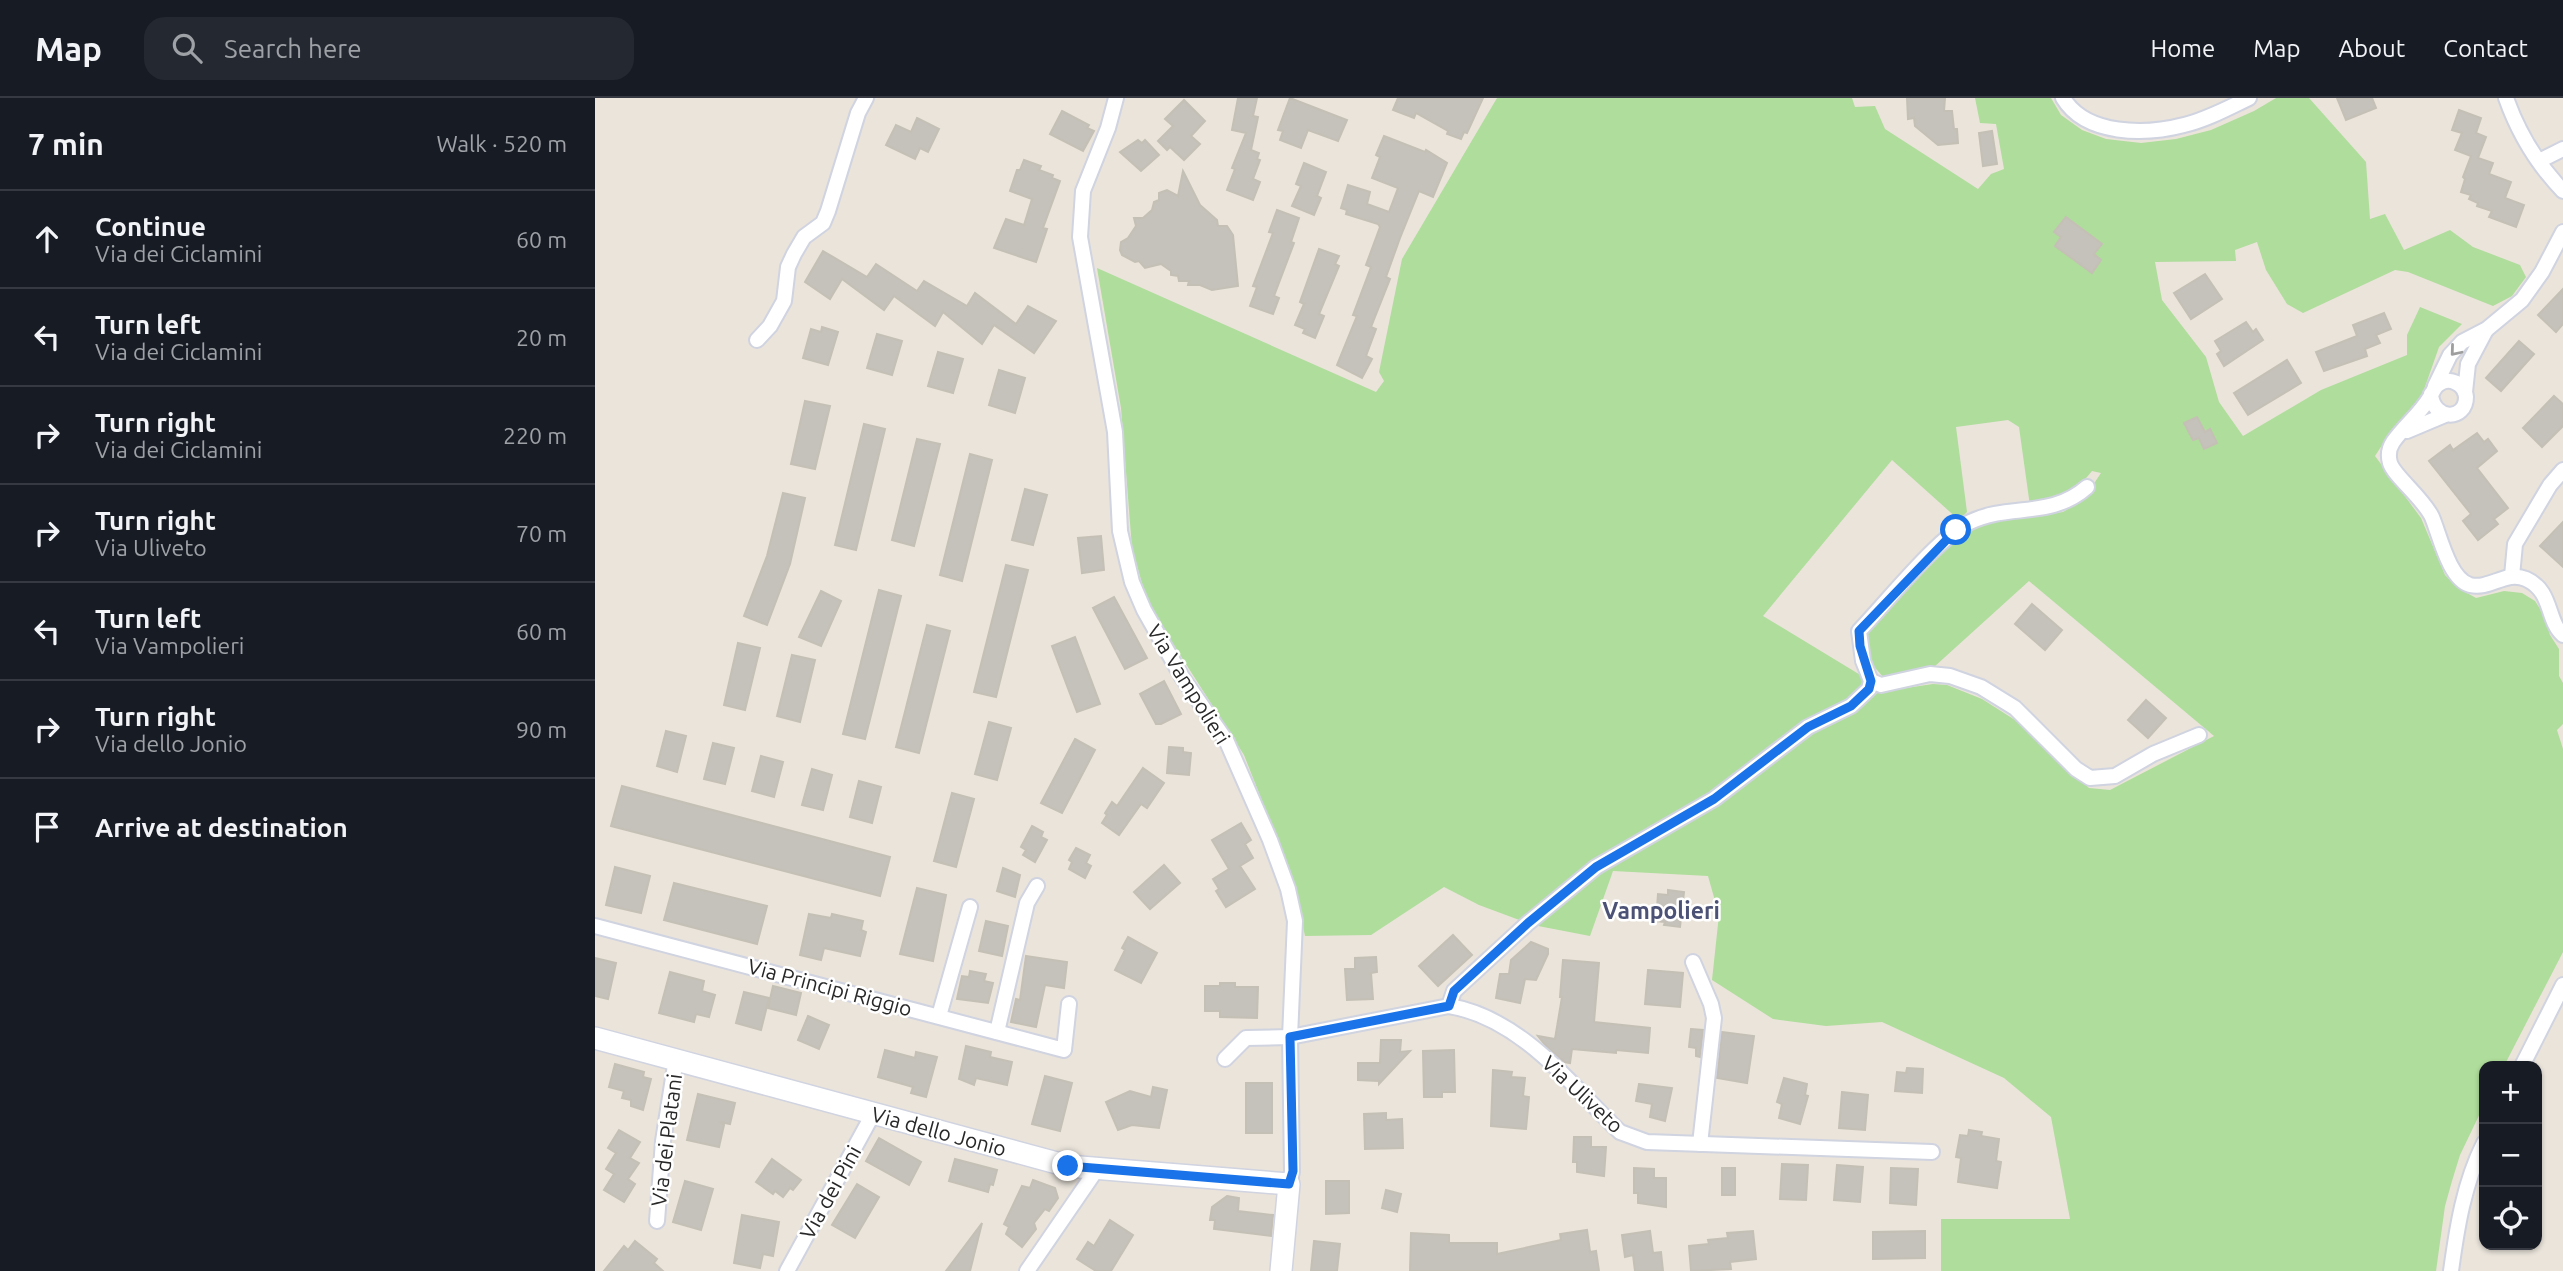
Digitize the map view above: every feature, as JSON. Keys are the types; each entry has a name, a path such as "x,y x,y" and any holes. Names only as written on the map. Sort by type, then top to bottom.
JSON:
{"street":[{"path":"757,340 770,326 784,301 788,267 794,254 804,237 823,223 858,113 866,98"},
{"name":"Via Vampolieri","path":"1117,98 1083,191 1080,237 1115,432 1120,531 1132,582 1144,610 1182,677 1227,742 1270,840 1288,889 1295,921 1290,1037 1293,1171 1289,1184 1281,1271"},
{"path":"2063,98 2068,106 2088,121 2109,128 2142,130 2187,125 2249,98"},
{"path":"2507,98 2514,121 2539,161 2557,179 2563,191"},
{"path":"2539,161 2563,149"},
{"path":"2563,232 2542,272 2522,300 2487,329 2462,342 2450,355 2421,412 2393,442 2389,451 2389,462 2393,470 2424,503 2452,568 2459,578 2466,584 2480,587 2512,576 2526,579 2539,588 2548,600 2557,630 2563,635"},
{"path":"2403,433 2462,409 2466,401 2468,364 2487,329"},
{"path":"2445,415 2437,411 2432,403 2433,390 2443,381 2452,380 2460,384 2465,392"},
{"path":"2512,576 2515,544 2550,485 2563,471"},
{"path":"1449,1006 1454,991 1528,923 1596,867 1714,799 1808,727 1851,706 1869,689 1871,681 1861,654 1859,631 1956,530 1984,517 2061,504 2087,487"},
{"path":"1871,681 1881,685 1930,674 1950,676 1981,687 2015,708 2076,769 2090,778 2115,776 2153,754 2199,735"},
{"path":"997,1032 1027,903 1037,886"},
{"path":"939,1016 971,907"},
{"name":"Via Principi Riggio","path":"595,926 1064,1050 1069,1004"},
{"path":"1693,962 1711,1004 1714,1018 1700,1144"},
{"path":"2525,1061 2563,985"},
{"name":"Via Uliveto","path":"1225,1059 1246,1038 1290,1037 1449,1006 1469,1010 1495,1021 1527,1042 1620,1132 1647,1142 1932,1152"},
{"name":"Via dello Jonio","path":"595,1038 1068,1166 1289,1184"},
{"name":"Via dei Platani","path":"656,1221 663,1141 676,1059"},
{"name":"Via dei Pini","path":"787,1271 873,1114"},
{"path":"2451,1271 2461,1209 2479,1153"},
{"path":"1027,1271 1097,1169"}],"green space":[{"path":"1497,98 1852,98 1855,107 1875,106 1885,129 1978,189 1991,174 2004,169 1996,124 1980,123 1975,98 2051,98 2061,115 2082,130 2106,139 2141,143 2176,139 2211,130 2276,98 2309,98 2366,162 2370,219 2385,214 2404,250 2450,230 2473,247 2520,265 2526,277 2512,296 2493,306 2408,272 2395,270 2303,313 2287,304 2266,270 2257,242 2235,250 2236,261 2155,262 2162,300 2206,357 2219,402 2243,436 2321,390 2407,355 2407,335 2420,307 2462,324 2439,347 2420,401 2388,436 2375,456 2421,518 2445,575 2458,588 2476,598 2504,591 2522,593 2535,601 2559,649 2559,676 2563,683 2563,724 2557,730 2563,749 2563,952 2507,1061 2479,1061 2479,1115 2460,1155 2445,1206 2436,1271 1941,1271 1941,1219 2070,1219 2051,1117 2004,1078 1882,1022 1826,1026 1773,1019 1712,980 1719,915 1708,876 1613,871 1590,936 1533,925 1602,868 1719,800 1813,728 1852,710 1879,692 1933,684 1947,685 1982,699 2015,720 2089,788 2110,790 2214,736 2029,581 1934,667 1907,677 1885,679 1869,661 1863,635 1960,532 1985,523 2063,512 2083,500 2101,473 2092,471 2078,487 2065,496 2030,506 2019,427 2008,420 1956,427 1967,512 1959,520 1892,460 1763,616 1862,676 1863,687 1851,702 1803,726 1709,797 1590,866 1522,921 1479,905 1444,887 1371,935 1305,936 1294,882 1244,755 1154,614 1144,590 1132,548 1121,408 1097,268 1376,392 1384,381 1379,372 1402,259"}],"building":[{"path":"1238,98 1257,98 1253,116 1258,117 1251,150 1259,153 1257,159 1260,160 1253,179 1260,182 1253,200 1227,190 1235,169 1232,168 1246,133 1232,130"},
{"path":"1290,98 1347,120 1338,141 1308,130 1301,148 1280,140 1283,131 1278,130"},
{"path":"1398,98 1483,98 1467,133 1464,132 1461,139 1447,134 1448,131 1416,113 1414,118 1393,110"},
{"path":"1907,98 1945,98 1944,111 1952,111 1958,143 1938,145 1915,126 1914,118 1908,119"},
{"path":"2337,98 2372,98 2376,108 2346,120"},
{"path":"1184,100 1205,121 1191,136 1200,144 1184,160 1170,147 1167,150 1158,141 1173,126 1165,119"},
{"path":"2459,110 2481,118 2476,133 2486,137 2478,158 2493,163 2489,174 2511,182 2505,198 2524,205 2516,227 2489,217 2492,211 2477,206 2478,203 2469,199 2471,195 2461,192 2471,156 2455,150 2462,133 2452,130"},
{"path":"1062,111 1089,125 1087,128 1094,131 1083,151 1050,134"},
{"path":"917,118 939,129 928,152 920,148 915,159 886,145 896,125 911,132"},
{"path":"1992,131 1997,164 1983,166 1979,133"},
{"path":"1384,136 1425,152 1426,150 1447,163 1433,197 1419,191 1400,238 1386,277 1390,279 1371,327 1376,329 1366,356 1372,359 1362,378 1337,365 1357,316 1353,315 1371,267 1366,265 1380,227 1346,214 1347,210 1341,208 1348,185 1370,192 1367,204 1389,212 1398,188 1372,178 1380,157 1376,155"},
{"path":"1138,140 1142,143 1145,140 1159,155 1141,171 1120,152"},
{"path":"1024,160 1041,166 1039,170 1060,181 1043,228 1047,229 1036,262 994,248 1006,219 1024,225 1032,199 1010,191 1017,170 1020,170"},
{"path":"1304,163 1326,172 1317,196 1321,198 1314,215 1292,206 1301,186 1296,184"},
{"path":"1183,171 1200,205 1217,220 1218,226 1227,226 1233,235 1238,286 1212,290 1200,285 1188,285 1189,281 1179,281 1178,276 1171,275 1171,271 1161,264 1145,268 1139,261 1135,262 1122,255 1121,242 1128,238 1136,226 1134,218 1143,218 1152,210 1154,202 1159,200 1159,193 1167,190 1178,196"},
{"path":"1277,210 1299,218 1291,242 1294,243 1274,296 1279,298 1273,314 1250,306 1257,287 1253,286 1273,233 1269,232"},
{"path":"2066,217 2102,244 2094,254 2101,260 2092,273 2055,246 2061,237 2054,232"},
{"path":"1319,249 1339,256 1335,264 1339,266 1319,314 1324,316 1315,338 1303,333 1305,329 1295,325 1304,304 1300,302"},
{"path":"823,251 867,277 876,264 917,291 924,281 967,306 975,293 1016,324 1028,306 1056,321 1034,353 994,325 982,344 943,312 935,326 894,296 884,310 842,279 830,299 805,282"},
{"path":"2205,274 2222,299 2191,319 2174,293"},
{"path":"2563,289 2563,324 2556,332 2538,315"},
{"path":"2384,313 2391,329 2376,335 2380,343 2365,349 2367,356 2324,371 2316,352 2357,336 2353,325"},
{"path":"2246,322 2253,332 2256,329 2263,340 2224,366 2217,354 2221,351 2215,341"},
{"path":"822,327 838,332 828,365 803,358 811,329 821,332"},
{"path":"877,334 902,341 892,375 867,368"},
{"path":"2519,341 2534,354 2501,391 2486,378"},
{"path":"938,352 963,359 953,393 928,386"},
{"path":"2287,360 2301,383 2248,415 2234,393"},
{"path":"999,370 1025,378 1015,413 989,405"},
{"path":"2554,396 2563,404 2563,426 2542,447 2523,428"},
{"path":"805,401 830,406 815,469 791,464"},
{"path":"2197,417 2205,432 2210,429 2217,443 2204,449 2199,438 2193,440 2184,423"},
{"path":"864,424 885,429 856,550 835,545"},
{"path":"2477,433 2484,442 2488,439 2497,451 2477,468 2508,508 2494,519 2498,524 2478,540 2463,521 2471,514 2429,461 2450,445 2453,450"},
{"path":"917,439 940,444 914,546 892,540"},
{"path":"970,454 992,460 962,581 940,575"},
{"path":"1025,489 1047,495 1033,545 1012,540"},
{"path":"783,493 805,498 790,564 767,625 744,616 767,556"},
{"path":"2563,522 2563,567 2540,546"},
{"path":"1101,536 1104,570 1082,573 1078,538"},
{"path":"1006,565 1028,570 996,697 974,692"},
{"path":"879,590 901,596 865,739 843,734"},
{"path":"821,591 841,601 821,646 799,637"},
{"path":"1114,597 1147,658 1125,669 1093,608"},
{"path":"2032,604 2062,630 2045,650 2015,624"},
{"path":"927,625 950,631 919,753 896,747"},
{"path":"1075,637 1100,704 1077,712 1052,646"},
{"path":"738,643 760,648 745,710 724,705"},
{"path":"792,655 815,660 800,722 777,716"},
{"path":"1164,681 1181,714 1156,724 1140,694"},
{"path":"2146,700 2166,718 2148,738 2128,720"},
{"path":"989,722 1011,728 997,780 975,774"},
{"path":"666,731 686,736 677,772 657,766"},
{"path":"1075,739 1095,750 1062,813 1041,803"},
{"path":"713,743 734,748 725,784 704,779"},
{"path":"1169,747 1183,748 1183,752 1191,753 1189,775 1167,773"},
{"path":"761,756 783,762 774,797 752,791"},
{"path":"1143,768 1164,783 1147,808 1141,804 1119,835 1102,823 1107,815 1105,813 1112,802 1117,806"},
{"path":"812,769 832,775 823,810 802,805"},
{"path":"859,781 881,787 872,823 850,817"},
{"path":"622,786 890,857 880,896 611,826"},
{"path":"952,793 974,799 956,867 934,861"},
{"path":"1241,823 1251,840 1245,844 1253,858 1240,866 1255,889 1226,907 1216,891 1219,889 1213,879 1229,869 1212,840"},
{"path":"1032,826 1043,832 1041,837 1047,840 1035,862 1023,855 1026,850 1021,847"},
{"path":"1076,848 1090,855 1086,863 1091,866 1085,878 1069,869 1072,862 1069,860"},
{"path":"1164,865 1180,883 1150,909 1134,892"},
{"path":"615,867 650,876 641,913 606,905"},
{"path":"1003,868 1020,875 1015,897 997,891"},
{"path":"674,883 767,906 757,944 664,920"},
{"path":"917,888 946,895 933,961 900,954"},
{"path":"1668,890 1684,892 1680,927 1656,921 1658,894 1668,895"},
{"path":"809,914 831,918 832,914 863,921 861,930 866,932 860,956 824,948 821,960 800,955"},
{"path":"986,921 1008,926 1002,956 979,951"},
{"path":"1453,935 1472,955 1438,986 1419,966"},
{"path":"1128,937 1157,953 1141,983 1115,970"},
{"path":"1531,942 1548,949 1536,980 1525,979 1520,1003 1496,998 1500,974 1509,974 1511,960"},
{"path":"1026,956 1067,962 1064,988 1045,985 1036,1027 1011,1022 1016,999 1020,1000"},
{"path":"1376,957 1377,972 1371,973 1373,999 1347,1000 1345,969 1355,969 1355,958"},
{"path":"595,958 616,963 608,999 595,996"},
{"path":"1563,960 1599,963 1594,1022 1650,1028 1648,1053 1572,1049 1570,1063 1564,1062 1546,1046 1538,1036 1555,1039 1562,997"},
{"path":"1648,970 1683,973 1680,1007 1645,1004"},
{"path":"970,971 986,974 984,981 993,983 988,1003 957,999 962,976 969,977"},
{"path":"670,972 704,981 702,991 715,995 709,1017 696,1014 694,1022 659,1013"},
{"path":"1220,983 1235,983 1235,987 1258,987 1257,1018 1220,1017 1220,1011 1205,1011 1205,986 1220,986"},
{"path":"773,986 801,993 796,1015 768,1008"},
{"path":"744,992 769,998 761,1030 736,1023"},
{"path":"808,1016 829,1025 819,1049 798,1040"},
{"path":"1691,1029 1703,1030 1700,1057 1696,1056 1696,1048 1689,1047"},
{"path":"1722,1032 1754,1036 1747,1083 1717,1078"},
{"path":"1381,1040 1401,1040 1400,1052 1410,1051 1379,1084 1379,1081 1358,1080 1358,1063 1380,1063"},
{"path":"966,1046 991,1052 990,1057 1012,1062 1007,1085 976,1078 974,1085 959,1079"},
{"path":"885,1050 915,1058 916,1052 937,1057 926,1097 911,1093 913,1087 878,1077"},
{"path":"1454,1050 1455,1092 1442,1092 1442,1097 1424,1097 1423,1051"},
{"path":"615,1064 644,1072 643,1077 651,1079 643,1110 631,1106 631,1100 622,1098 624,1091 609,1087"},
{"path":"1907,1068 1923,1069 1922,1093 1895,1091 1897,1072 1906,1073"},
{"path":"1493,1070 1512,1072 1511,1077 1525,1078 1523,1096 1529,1097 1526,1129 1491,1126"},
{"path":"1045,1076 1072,1083 1060,1131 1032,1124"},
{"path":"1784,1078 1807,1084 1805,1095 1808,1096 1800,1124 1779,1118 1782,1104 1777,1102"},
{"path":"1246,1083 1272,1083 1272,1133 1246,1133"},
{"path":"1639,1084 1672,1088 1665,1121 1650,1117 1652,1104 1636,1101"},
{"path":"1153,1087 1167,1090 1159,1128 1132,1125 1118,1130 1106,1102 1130,1091 1151,1097"},
{"path":"1842,1092 1868,1095 1865,1130 1839,1128"},
{"path":"698,1094 735,1103 730,1124 720,1122 724,1125 719,1147 687,1140"},
{"path":"1386,1113 1386,1120 1402,1119 1403,1148 1365,1149 1364,1114"},
{"path":"619,1130 640,1142 630,1158 639,1163 628,1179 635,1184 624,1202 604,1190 614,1174 606,1169 616,1153 608,1148"},
{"path":"1969,1130 1982,1132 1981,1136 1999,1139 1996,1161 2001,1162 1997,1188 1958,1182 1961,1158 1956,1157 1960,1135 1968,1136"},
{"path":"1574,1137 1591,1137 1591,1147 1606,1147 1604,1176 1577,1172 1577,1162 1573,1162"},
{"path":"879,1138 921,1162 909,1185 866,1161"},
{"path":"772,1159 801,1180 783,1197 775,1191 773,1194 756,1182"},
{"path":"955,1159 997,1170 988,1192 949,1181"},
{"path":"1782,1164 1808,1165 1806,1200 1780,1199"},
{"path":"1837,1165 1863,1167 1860,1202 1834,1200"},
{"path":"1634,1168 1654,1169 1654,1178 1666,1178 1666,1207 1638,1203 1638,1193 1634,1193"},
{"path":"1722,1168 1735,1168 1735,1195 1722,1195"},
{"path":"1891,1168 1918,1169 1916,1205 1890,1203"},
{"path":"1033,1180 1055,1188 1058,1198 1049,1211 1045,1209 1034,1223 1036,1229 1022,1247 1006,1234 1009,1227 1004,1224 1022,1186 1030,1188"},
{"path":"685,1181 713,1189 701,1230 673,1222"},
{"path":"1326,1181 1349,1181 1349,1213 1326,1214"},
{"path":"857,1184 879,1197 855,1238 832,1225"},
{"path":"1386,1190 1401,1194 1397,1212 1382,1208"},
{"path":"1227,1196 1239,1198 1238,1211 1273,1215 1271,1236 1214,1229 1215,1220 1210,1220 1212,1207"},
{"path":"742,1215 779,1222 773,1256 763,1254 760,1268 734,1263"},
{"path":"1110,1220 1133,1235 1111,1271 1096,1271 1077,1259 1088,1242 1094,1246"},
{"path":"982,1223 970,1271 946,1271"},
{"path":"1587,1230 1590,1252 1596,1251 1599,1271 1410,1271 1411,1233 1449,1235 1449,1243 1497,1243 1497,1254 1561,1240 1560,1234"},
{"path":"1650,1231 1653,1253 1661,1252 1663,1271 1635,1271 1633,1255 1625,1257 1622,1235"},
{"path":"1753,1231 1756,1259 1730,1262 1731,1269 1691,1271 1689,1246 1728,1238 1727,1233"},
{"path":"1925,1231 1925,1258 1873,1259 1873,1232"},
{"path":"635,1241 657,1259 654,1263 663,1271 604,1271 624,1246 628,1250"},
{"path":"1314,1241 1340,1244 1337,1271 1311,1271"}],"district":[{"name":"Vampolieri","path":"1661,910"}],"route":[{"path":"1068,1166 1289,1184 1293,1171 1290,1037 1449,1006 1454,991 1528,923 1596,867 1714,799 1808,727 1851,706 1869,689 1871,681 1863,661 1859,631 1956,530"}]}
